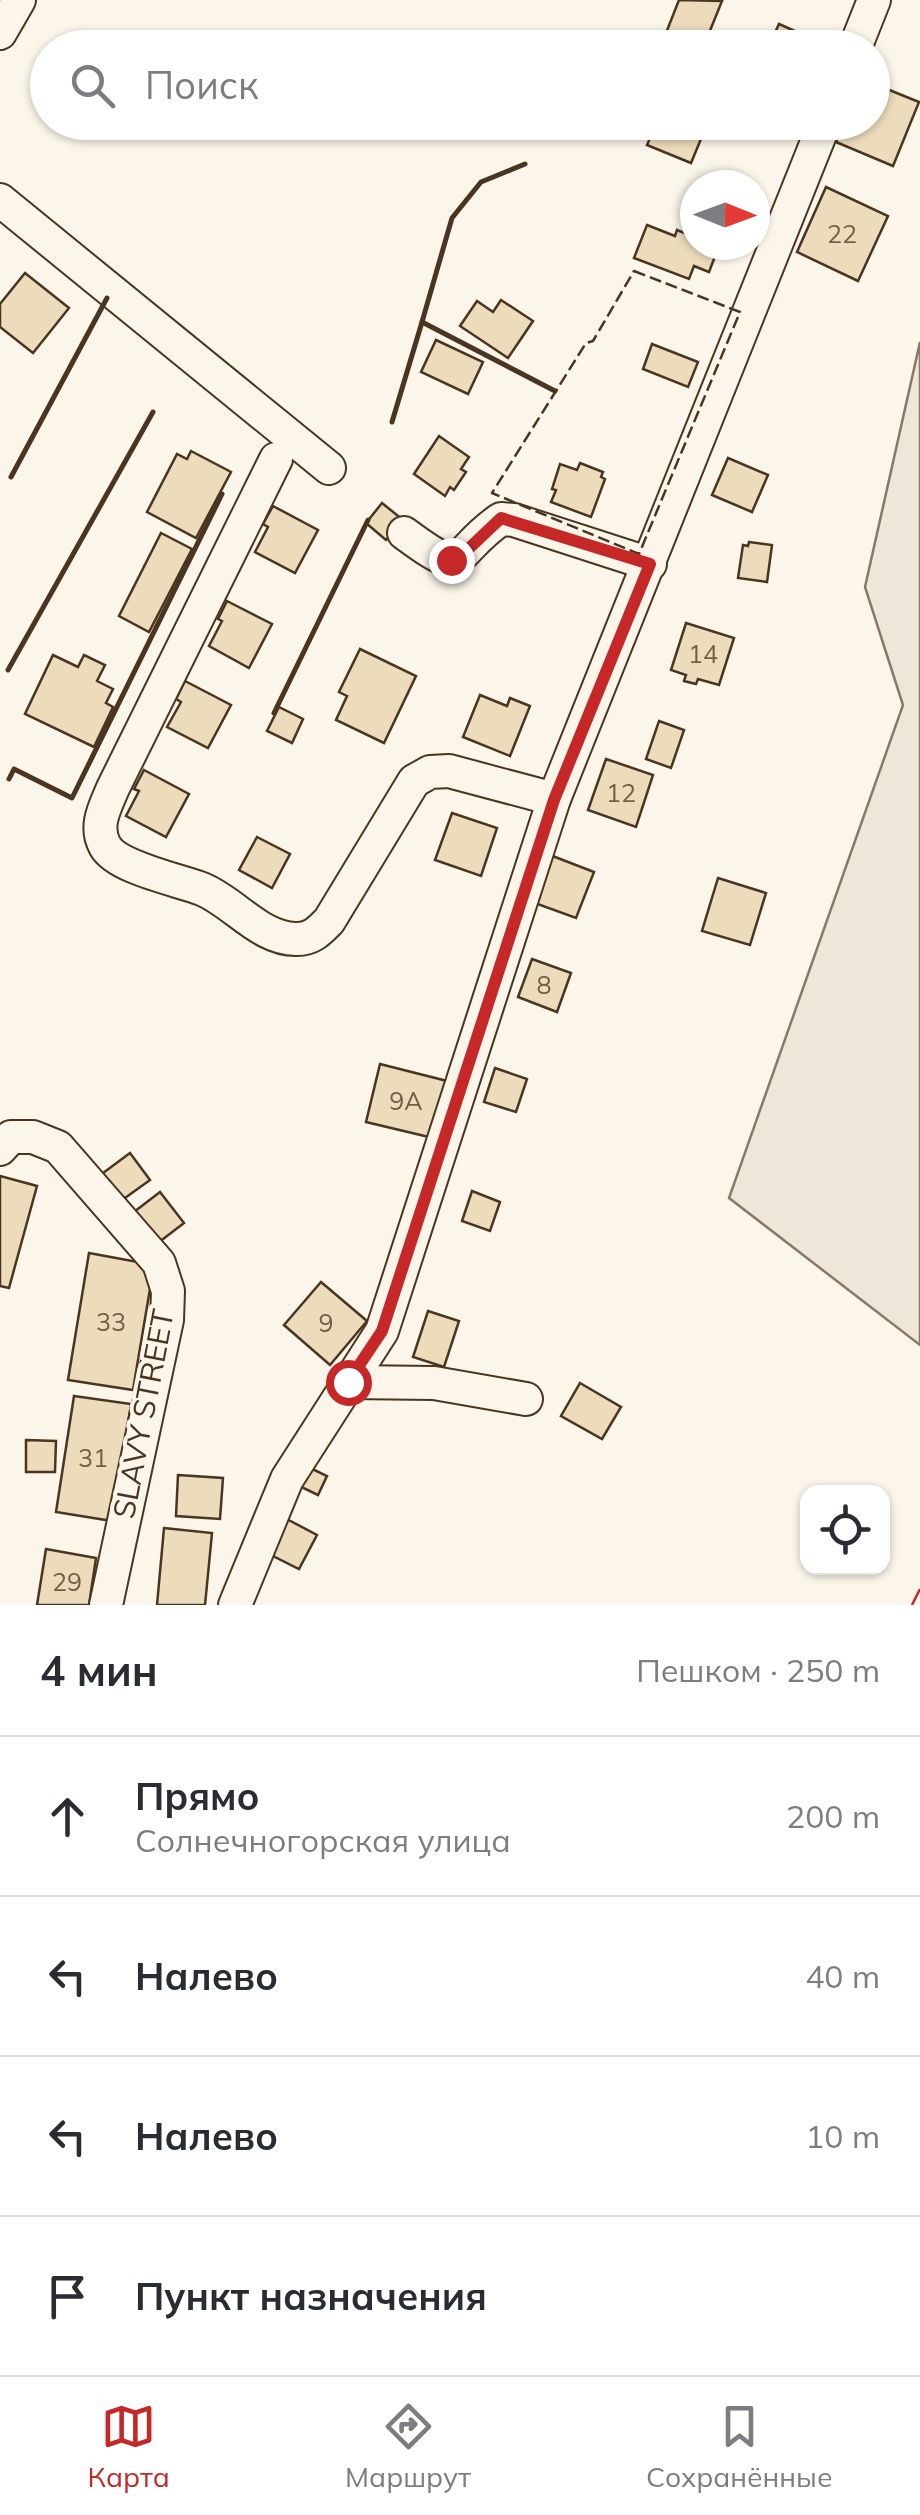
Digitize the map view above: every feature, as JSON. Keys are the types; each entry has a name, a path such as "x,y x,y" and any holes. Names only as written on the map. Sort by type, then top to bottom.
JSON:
{"street":[{"path":"0,33 19,0"},
{"path":"862,30 874,0"},
{"path":"235,1605 287,1480 382,1331 554,800 817,140"},
{"path":"0,200 329,468"},
{"path":"276,459 113,788 101,816 100,834 107,851 124,862 207,891 276,936 297,940 315,936 329,921 414,781 430,772 449,770 554,800"},
{"path":"404,533 442,561 451,560 463,554 501,518 650,564"},
{"name":"SLAVY STREET","path":"0,1149 10,1137 33,1137 58,1147 158,1262 168,1291 167,1320 106,1605"},
{"path":"348,1382 434,1383 526,1399"}],"shaded area":[{"path":"920,342 920,1345 729,1198 903,705 865,587"}],"building":[{"path":"679,0 722,1 710,30 667,30"},
{"path":"890,90 919,102 893,166 836,142 890,140"},
{"path":"649,140 701,140 691,163 647,145"},
{"path":"826,187 888,216 858,281 797,252"},
{"path":"647,225 675,236 680,231 680,260 714,260 709,272 694,266 689,279 634,258"},
{"path":"25,273 69,308 33,353 0,327 0,304"},
{"path":"501,300 533,321 508,358 460,326 477,301 493,312"},
{"path":"436,340 483,362 468,394 421,372"},
{"path":"652,344 698,362 688,387 643,369"},
{"path":"439,436 469,457 461,469 466,472 445,496 414,474"},
{"path":"191,451 231,472 196,538 147,512 177,454 187,459"},
{"path":"728,458 768,475 752,512 712,495"},
{"path":"580,463 603,472 601,477 605,479 591,517 551,502 560,464 577,470"},
{"path":"382,503 403,520 386,540 366,523"},
{"path":"273,506 318,530 295,573 255,552"},
{"path":"161,533 192,549 149,632 119,616"},
{"path":"749,542 772,545 767,582 738,578 743,545 748,546"},
{"path":"227,601 272,624 249,668 209,646"},
{"path":"686,623 734,638 719,685 698,679 696,684 684,681 686,675 671,670"},
{"path":"360,649 416,676 384,743 336,720 347,696 339,692"},
{"path":"53,655 78,667 84,655 105,665 97,681 113,689 106,703 113,707 94,747 25,714"},
{"path":"185,681 231,705 208,748 167,727 181,702 176,699"},
{"path":"480,695 507,706 510,698 530,706 510,756 463,737"},
{"path":"279,707 303,719 292,743 267,731"},
{"path":"659,721 684,730 671,768 646,759"},
{"path":"606,759 653,775 636,827 588,810"},
{"path":"144,770 189,794 166,837 126,816"},
{"path":"452,813 497,828 481,876 435,860"},
{"path":"257,837 290,854 272,888 239,870"},
{"path":"550,855 594,872 576,918 532,902"},
{"path":"718,878 766,893 750,945 702,931"},
{"path":"532,959 571,973 557,1012 518,997"},
{"path":"380,1064 447,1081 433,1138 366,1122"},
{"path":"495,1068 527,1079 516,1112 484,1102"},
{"path":"130,1153 150,1180 118,1203 99,1176"},
{"path":"0,1176 37,1186 9,1288 0,1286"},
{"path":"472,1191 500,1202 490,1231 462,1221"},
{"path":"160,1192 184,1223 154,1246 130,1215"},
{"path":"89,1253 154,1265 133,1390 68,1380"},
{"path":"321,1282 367,1321 330,1365 284,1325"},
{"path":"428,1311 459,1321 444,1367 413,1357"},
{"path":"580,1383 621,1407 602,1439 561,1416"},
{"path":"74,1396 131,1404 112,1521 56,1512"},
{"path":"26,1440 56,1441 55,1472 26,1472"},
{"path":"306,1466 327,1476 318,1495 297,1485"},
{"path":"178,1475 223,1478 220,1519 176,1516"},
{"path":"283,1517 317,1535 299,1569 265,1552"},
{"path":"164,1528 212,1533 205,1605 157,1605"},
{"path":"46,1549 96,1558 89,1605 37,1605"}],"fence":[{"path":"634,271 740,312 639,554 492,493 586,343 593,341 634,271"}],"wall":[{"path":"422,322 452,218 481,182 525,164"},
{"path":"11,477 107,298"},
{"path":"392,422 422,322 555,391"},
{"path":"8,670 153,412"},
{"path":"9,779 14,769 72,798 222,494"},
{"path":"274,713 368,520"}],"power":[{"path":"912,1605 920,1589"}],"route":[{"path":"348,1382 382,1331 554,800 650,564 501,518 463,554 451,560"}]}
